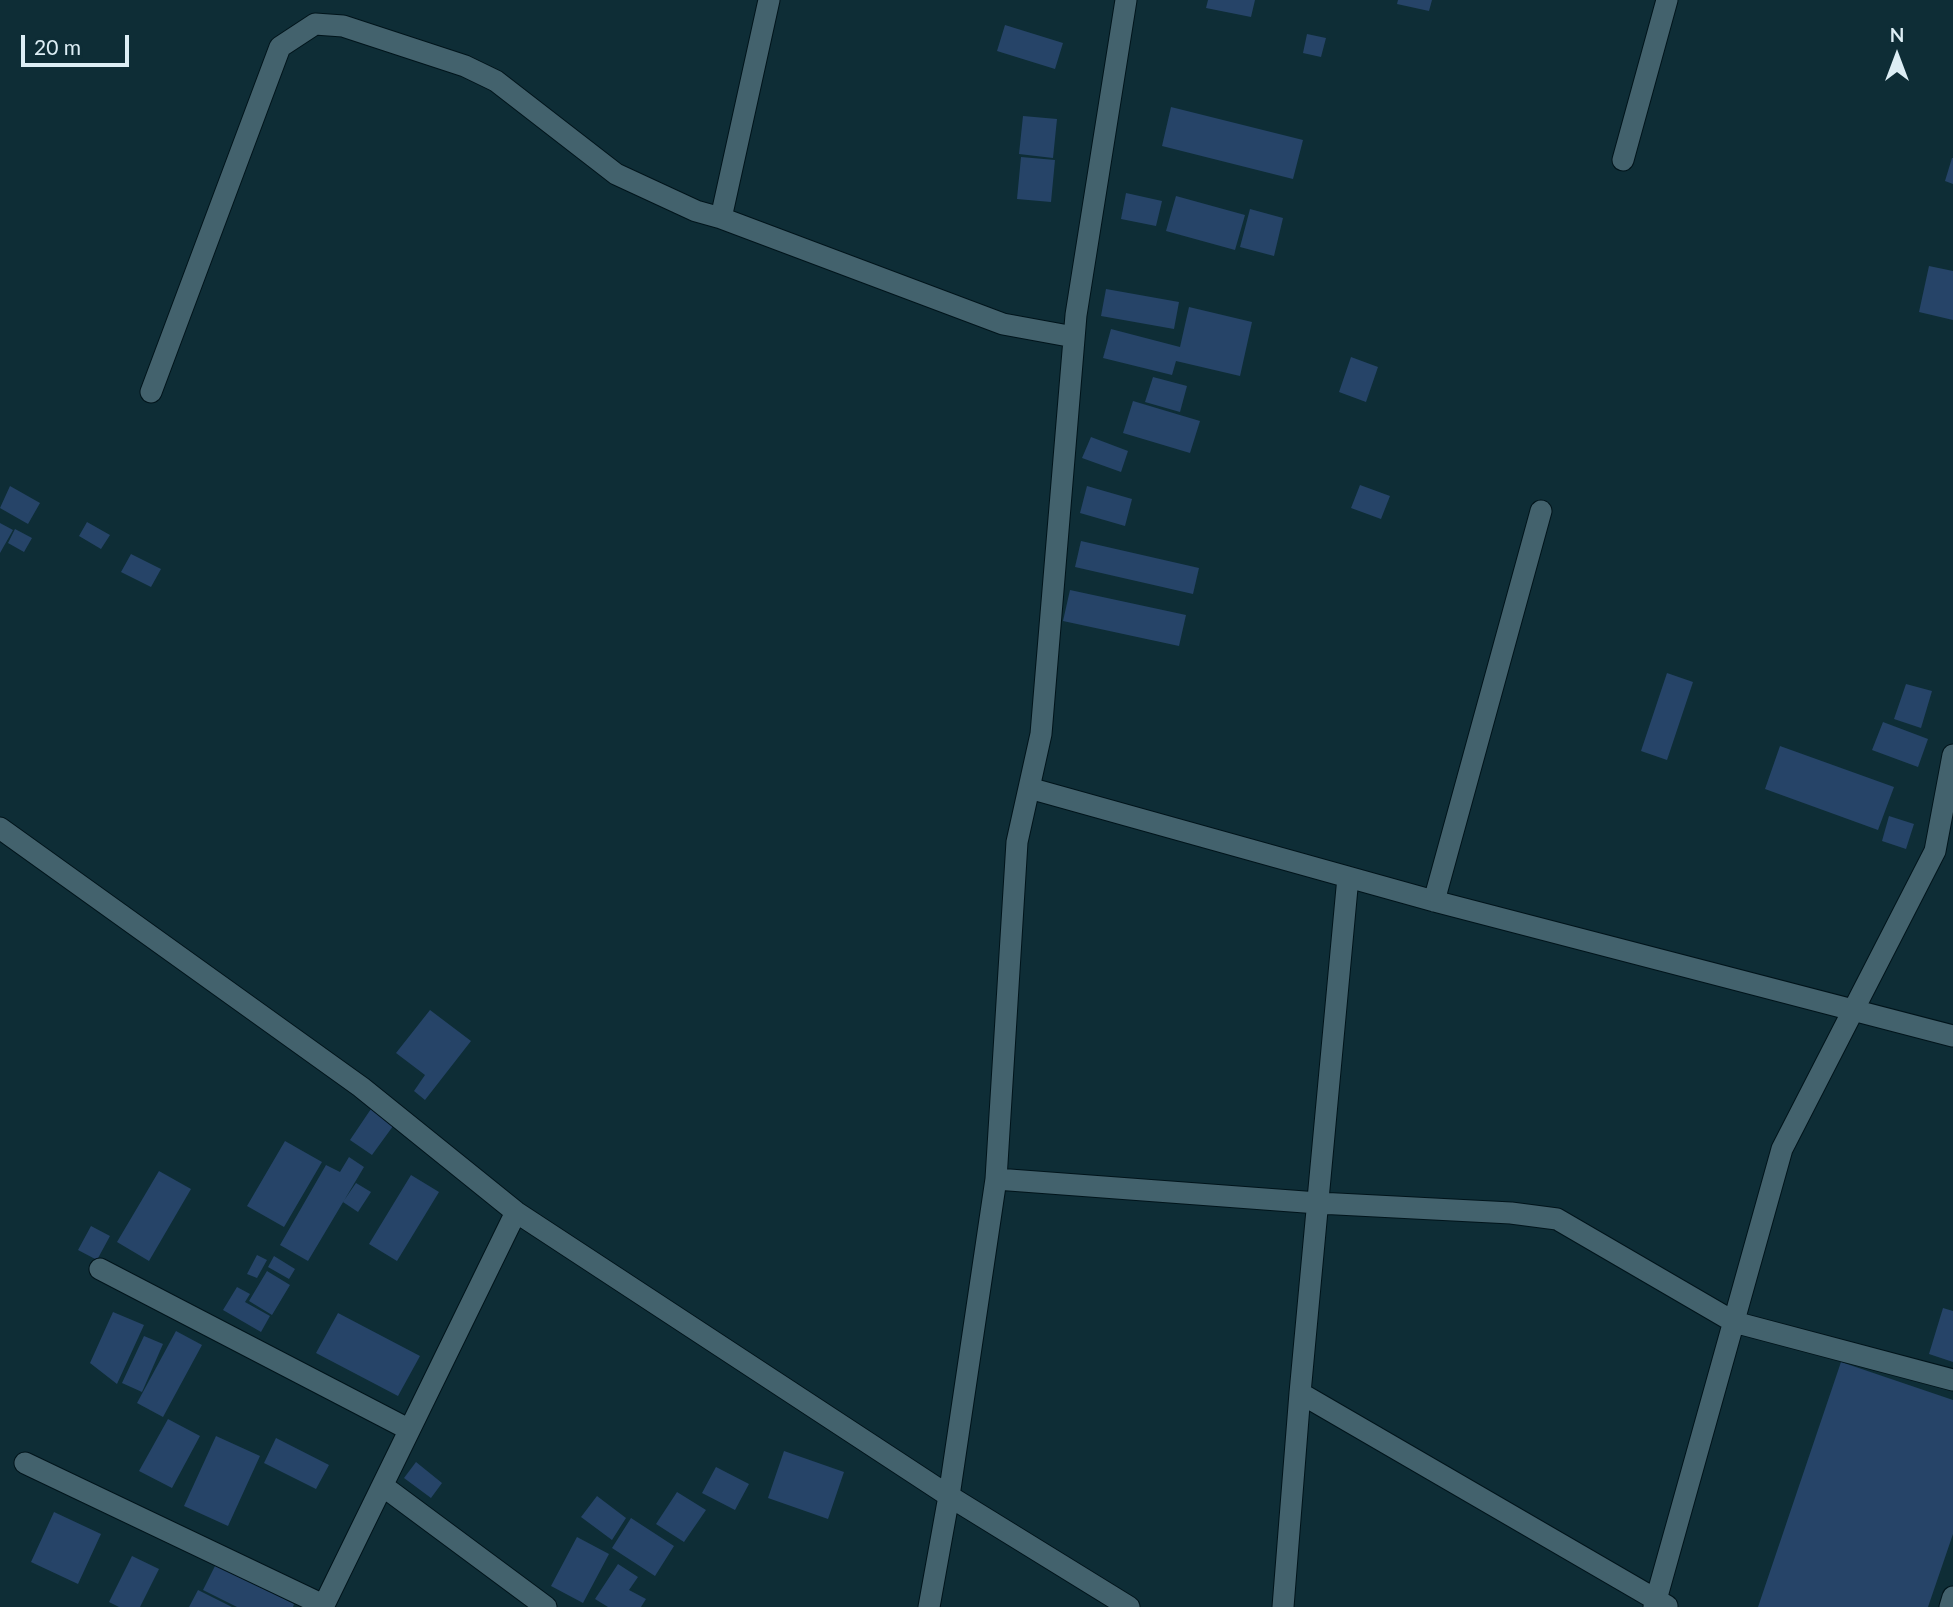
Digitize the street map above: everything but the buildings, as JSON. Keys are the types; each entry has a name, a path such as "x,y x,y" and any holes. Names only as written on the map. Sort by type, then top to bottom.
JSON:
{"street":[{"path":"721,218 769,0"},
{"path":"929,1607 949,1496 996,1179 1017,842 1041,734 1074,337 1126,0"},
{"path":"1623,160 1667,0"},
{"path":"150,392 280,47 315,24 343,26 465,66 496,81 617,174 696,211 1003,324 1074,337"},
{"path":"1434,901 1541,510"},
{"path":"1300,1393 1660,1605 1782,1149 1935,850 1953,755"},
{"path":"1029,788 1434,901 1953,1036"},
{"path":"0,828 361,1087 516,1212 949,1496 1129,1607"},
{"path":"1283,1607 1348,877"},
{"path":"996,1179 1318,1203 1511,1213 1557,1219 1734,1322 1953,1380"},
{"path":"25,1463 323,1606 516,1212"},
{"path":"100,1269 408,1429"},
{"path":"383,1486 546,1607"},
{"path":"1950,1607 1953,1597"}]}
